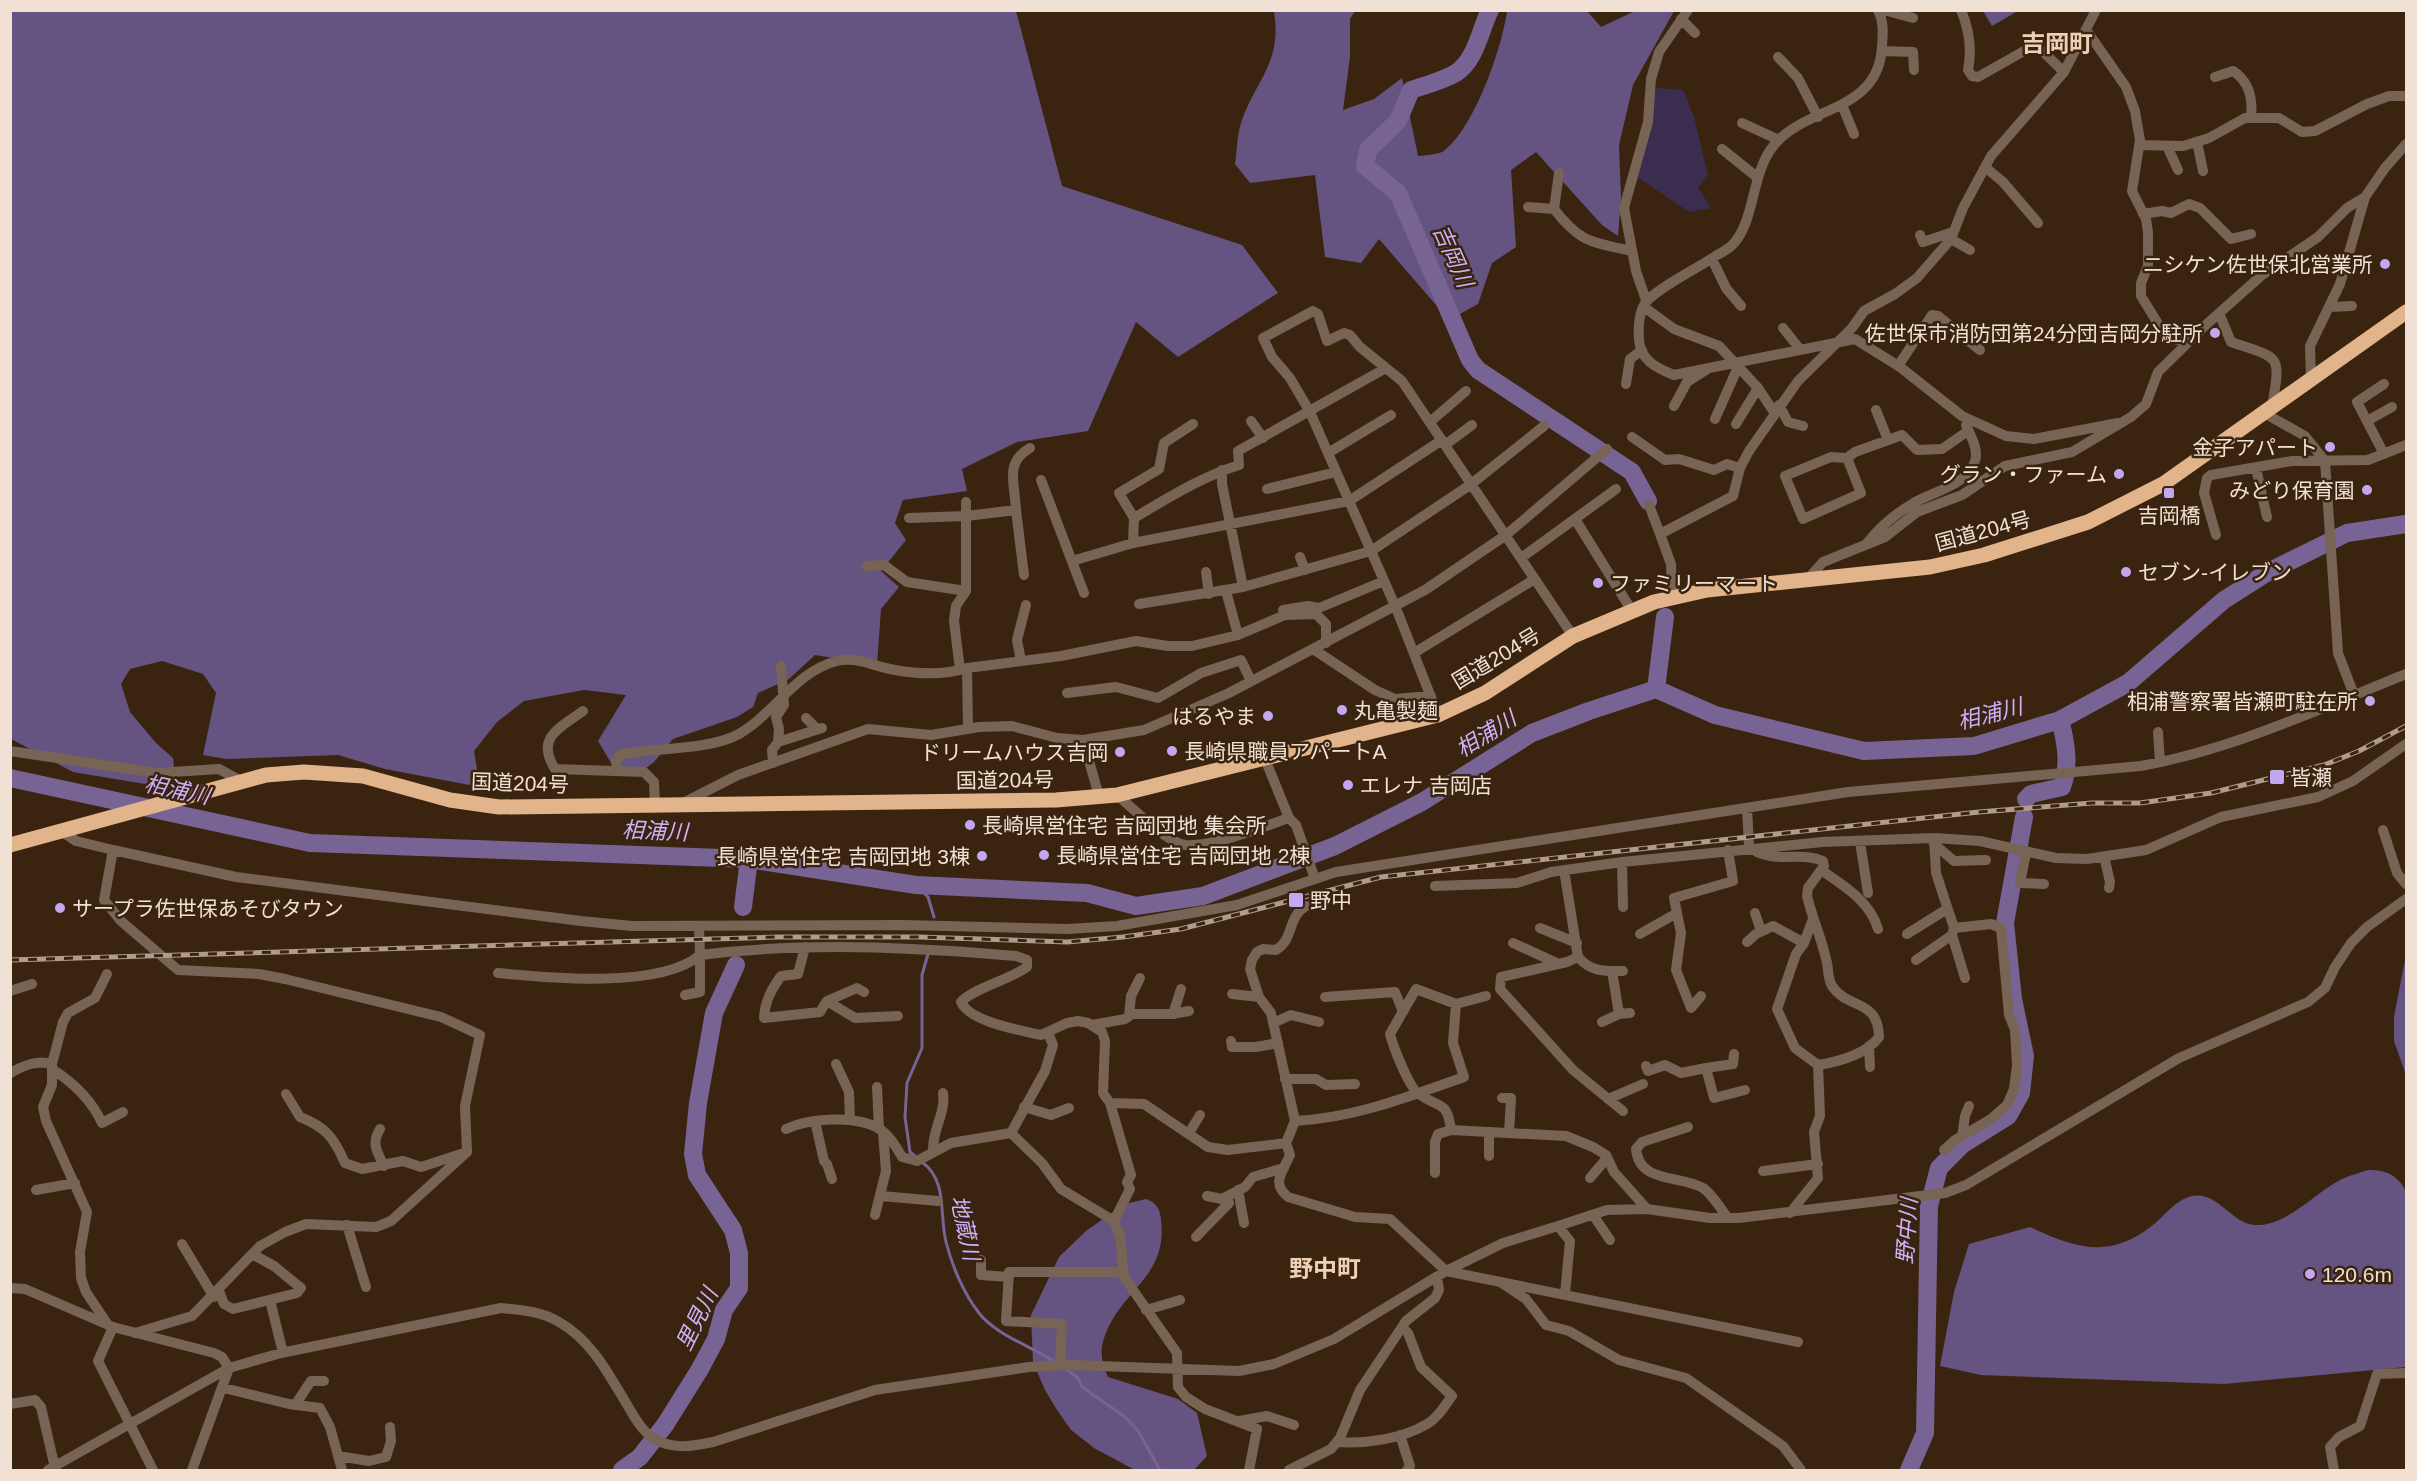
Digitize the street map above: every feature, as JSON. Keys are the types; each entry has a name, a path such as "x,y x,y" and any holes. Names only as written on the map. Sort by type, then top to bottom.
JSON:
{"highway":[{"name":"国道204号","path":"10,845 222,786 266,776 304,772 363,776 450,800 499,807 1056,800 1118,795 1438,715 1485,693 1573,636 1632,611 1672,598 1707,590 1930,567 1984,555 2088,522 2163,484 2406,312"}],"street":[{"path":"1645,304 1735,243 1764,160 1779,140 1788,132 1842,105 1865,87 1878,70 1882,51 1883,21 1878,10"},
{"path":"1884,10 1913,18"},
{"path":"1960,10 1968,26 1970,60 1968,70 1972,76 1977,77 2024,51 2039,48 2064,72"},
{"path":"1660,534 1733,496 1740,468 1777,409 1798,381 1840,341 1864,311 1917,278 1952,236 1963,208 1991,156 2064,72 2096,10"},
{"path":"1695,33 1684,15 1659,52 1651,79 1648,122 1624,208 1645,304 1638,325 1642,350 1647,361 1658,369 1674,375 1711,367 1736,365 1799,348 1855,339 1898,366 1962,416 2006,436 2034,439 2118,423"},
{"path":"2087,31 2126,87 2134,111 2139,145 2132,191 2143,214 2148,232 2148,266 2141,284 2141,296 2165,336 2177,340 2208,322"},
{"path":"1882,51 1913,52 1914,70"},
{"path":"1778,57 1798,78 1818,117"},
{"path":"2216,77 2233,71 2242,77 2253,102 2251,118"},
{"path":"2139,145 2183,146 2197,142 2245,118 2279,118 2302,132 2315,131 2367,104 2389,96 2406,96"},
{"path":"1842,105 1854,134"},
{"path":"1742,123 1779,140"},
{"path":"2197,142 2203,171"},
{"path":"2312,377 2310,346 2330,308 2365,198 2385,168 2406,144"},
{"path":"2168,146 2178,170"},
{"path":"1722,149 1758,178"},
{"path":"1985,167 2003,182 2038,223"},
{"path":"1559,173 1554,209 1569,229 1587,241 1632,251"},
{"path":"1805,581 1823,562 1886,537 1917,512 1962,495 2005,466 2072,452 2146,404 2158,372 2208,322 2262,275 2318,237 2347,208 2365,198"},
{"path":"2143,214 2162,210 2171,213 2189,204 2200,208 2231,239 2251,234"},
{"path":"1528,207 1554,209"},
{"path":"1920,235 1923,242 1952,236 1970,250"},
{"path":"1712,259 1726,288 1741,306"},
{"path":"1645,304 1674,329 1719,346 1788,422 1803,426"},
{"path":"2330,308 2352,306"},
{"path":"1438,715 1396,608 1310,412 1290,378 1272,357 1263,338 1313,310 1318,314 1327,341 1344,333 1350,335 1359,347 1402,381 1573,636"},
{"path":"2219,313 2231,342 2271,355 2276,361 2278,372 2268,410 2305,436 2325,461 2338,653 2354,695"},
{"path":"1898,366 1932,315 1938,316 1980,350"},
{"path":"1784,328 1799,348"},
{"path":"1626,384 1630,359 1642,350"},
{"path":"1715,418 1736,365"},
{"path":"1674,406 1687,382 1699,377 1711,367"},
{"path":"1134,518 1188,486 1222,470 1239,465 1238,451 1386,368"},
{"path":"2384,384 2358,402 2384,454"},
{"path":"1741,420 1758,388"},
{"path":"1430,422 1466,390"},
{"path":"2367,421 2392,407"},
{"path":"1876,410 1888,440"},
{"path":"1328,453 1391,415"},
{"path":"1866,544 1878,530 1911,504 1965,475 1976,460 1962,416"},
{"path":"1251,421 1263,438"},
{"path":"1133,543 1134,518 1119,493 1159,469 1164,443 1193,424"},
{"path":"1072,561 1133,543 1349,501 1472,425"},
{"path":"1139,604 1226,591 1371,551 1470,485 1544,426"},
{"path":"1847,458 1861,494 1803,519 1785,476 1831,457 1847,458 1902,435 1917,450 1935,450 1968,431"},
{"path":"1632,437 1665,460 1679,459 1713,470 1726,464 1740,468"},
{"path":"2216,535 2204,493 2207,478 2292,461 2368,460 2406,445"},
{"path":"1024,575 1012,464 1018,455 1030,448"},
{"path":"681,804 712,787 867,729 931,735 968,729 1012,726 1057,738 1083,740 1144,730 1251,681 1396,608 1506,535 1607,450"},
{"path":"2256,468 2267,517"},
{"path":"1222,470 1222,484 1243,587"},
{"path":"1267,489 1336,472"},
{"path":"1041,480 1084,593"},
{"path":"1521,558 1616,489"},
{"path":"966,502 966,591 956,606 954,621 964,669 968,729"},
{"path":"1649,504 1671,564 1672,598"},
{"path":"909,518 966,516 1016,510"},
{"path":"1575,519 1632,611"},
{"path":"1300,557 1305,570"},
{"path":"867,566 884,565 908,582 966,591"},
{"path":"1206,572 1209,594"},
{"path":"1414,653 1535,579"},
{"path":"1240,631 1270,614 1298,607 1319,608 1384,581"},
{"path":"1226,591 1240,631"},
{"path":"1021,661 1017,639 1026,604"},
{"path":"617,771 616,760 622,754 713,744 737,735 760,720 804,677 819,667 845,660 853,659 897,671 951,673 964,669 1061,656 1136,641 1168,646 1192,646 1240,631 1266,628 1285,615 1316,614 1326,624 1326,643"},
{"path":"1313,649 1375,690 1395,699 1431,696"},
{"path":"1067,693 1116,687 1158,698 1201,673 1241,660 1251,681"},
{"path":"773,763 772,750 778,742 779,729 776,717 784,705 781,666"},
{"path":"61,831 76,841 236,877 607,924 903,925 1067,929 1117,926 1237,905 1336,872 1848,792 2160,762 2222,746 2406,674"},
{"path":"583,711 552,733 546,746 549,759 555,769 617,771 649,775 654,782 654,805"},
{"path":"778,742 819,729 806,718"},
{"path":"2158,732 2160,762"},
{"path":"1083,740 1099,796"},
{"path":"1435,886 1517,883 1564,870 1749,847 1860,842 1980,841 2056,858 2104,856 2146,850 2221,817 2318,797 2353,781 2392,757 2406,744"},
{"path":"10,751 157,773 219,769 243,782"},
{"path":"1265,759 1315,879"},
{"path":"1118,795 1170,838 1184,845 1229,838 1293,822"},
{"path":"1747,808 1749,847"},
{"path":"2383,830 2397,873 2406,884"},
{"path":"1934,841 1954,861 1986,860"},
{"path":"1934,841 1936,873 1965,978"},
{"path":"1860,842 1868,893"},
{"path":"1749,847 1762,854 1816,858 1823,861 1824,866 1808,888 1813,918 1827,960 1829,982 1834,989 1871,1011 1876,1019 1879,1037 1869,1046 1837,1062 1818,1065 1795,1048 1777,1009 1796,954 1804,943 1813,918"},
{"path":"113,850 104,900 121,921 178,970 276,977 441,1017 480,1035 465,1106 467,1152"},
{"path":"1701,996 1691,1008 1676,970 1681,933 1674,898 1734,881 1728,850"},
{"path":"2026,853 2020,883 2044,884"},
{"path":"2104,856 2110,882 2109,888"},
{"path":"1622,862 1623,906"},
{"path":"1564,870 1578,957 1586,966 1599,972 1617,971 1625,1013 1602,1022"},
{"path":"1821,870 1852,891 1866,905 1878,929"},
{"path":"10,1404 35,1400 41,1407 52,1469 229,1368 283,1353 501,1308 533,1311 559,1322 581,1337 602,1362 643,1430 656,1440 690,1447 714,1442 875,1390 1029,1367 1060,1365 1178,1371 1239,1371 1274,1364 1334,1339 1442,1274 1503,1243 1607,1210 1647,1209 1710,1218 1739,1218 1945,1192 1988,1174 2179,1058 2308,1002 2325,988 2335,967 2351,944 2367,927 2406,899"},
{"path":"1306,906 1298,910 1282,947 1276,950 1263,949 1252,960 1250,969 1259,997 1271,1013 1295,1121 1286,1143 1290,1155 1278,1182 1280,1190 1288,1197 1355,1217 1390,1219 1442,1274 1496,1280 1798,1342"},
{"path":"1907,934 1947,909"},
{"path":"1640,934 1677,913"},
{"path":"1755,913 1761,931"},
{"path":"1922,960 1953,932 1991,924 2001,928 2017,1065 2014,1089 2007,1105 1991,1119 1944,1150"},
{"path":"690,997 700,992 699,926"},
{"path":"1747,942 1761,931 1773,926 1804,943"},
{"path":"1540,928 1577,943"},
{"path":"1513,943 1559,964"},
{"path":"805,947 798,974 781,976 774,985 765,1002 763,1021 820,1012 827,1001 857,988 864,992"},
{"path":"498,973 572,980 639,976 690,964 700,955 757,948 943,950 1016,956 1027,960 1027,967 999,984 966,995 961,1002 963,1007 978,1017 1041,1035 1067,1023 1078,1021 1092,1025 1102,1032 1105,1041 1103,1093 1110,1103 1121,1133 1131,1175 1127,1182 1130,1188 1114,1221"},
{"path":"1578,957 1559,964 1501,977 1500,989 1573,1070 1623,1111"},
{"path":"107,974 95,998 68,1013 56,1040 52,1084 43,1107 46,1121 87,1212 80,1252 81,1278 86,1292 110,1326"},
{"path":"1129,1016 1131,996 1140,978"},
{"path":"10,991 32,984"},
{"path":"1173,1014 1181,989"},
{"path":"1451,1130 1449,1115 1444,1105 1417,1094 1390,1034 1416,989 1456,1004 1486,996"},
{"path":"1325,997 1395,992 1403,1012"},
{"path":"1232,994 1259,997"},
{"path":"827,1001 855,1018 893,1019"},
{"path":"1295,1121 1325,1119 1364,1111 1464,1077 1453,1043 1456,1004"},
{"path":"1092,1025 1129,1016 1189,1011"},
{"path":"1273,1023 1291,1015 1319,1022"},
{"path":"1011,1133 1045,1071 1053,1045 1048,1033"},
{"path":"1231,1041 1232,1047 1278,1044"},
{"path":"1869,1046 1870,1067"},
{"path":"1646,1066 1648,1071 1670,1062 1681,1073 1733,1064 1734,1054"},
{"path":"10,1073 41,1061 70,1080 94,1105 102,1123 123,1112"},
{"path":"836,1064 849,1092 850,1120"},
{"path":"1790,1213 1818,1178 1814,1132 1820,1116 1818,1065"},
{"path":"1706,1068 1714,1098 1745,1090"},
{"path":"1285,1079 1316,1079 1326,1085 1341,1081 1355,1084"},
{"path":"1608,1099 1643,1084"},
{"path":"875,1215 886,1171 877,1087"},
{"path":"933,1151 933,1135 945,1105 943,1093"},
{"path":"286,1094 300,1117 317,1122 336,1143 345,1163 362,1168 403,1161 421,1167 467,1152"},
{"path":"1502,1098 1510,1098 1509,1133"},
{"path":"1110,1103 1144,1104 1208,1146 1228,1150 1286,1143"},
{"path":"1962,1137 1965,1116 1970,1106"},
{"path":"1024,1107 1051,1115 1069,1107"},
{"path":"1189,1133 1200,1115"},
{"path":"786,1130 801,1122 850,1120 881,1130 902,1157 909,1161 917,1161 951,1143 1011,1133"},
{"path":"815,1121 824,1161 832,1179"},
{"path":"1688,1127 1642,1143 1636,1149 1636,1155 1651,1172 1704,1189 1727,1217"},
{"path":"380,1129 374,1138 374,1146 384,1166"},
{"path":"1435,1173 1435,1142 1438,1134 1451,1130 1566,1137 1593,1147 1607,1158 1614,1172 1647,1209"},
{"path":"1489,1132 1489,1156"},
{"path":"1011,1133 1042,1162 1061,1189 1114,1221 1120,1236 1124,1272 1146,1310 1177,1353 1178,1387 1186,1396 1205,1409 1257,1430 1249,1470"},
{"path":"135,1333 192,1316 217,1294 260,1246 306,1224 376,1227 391,1221 467,1152"},
{"path":"1590,1178 1607,1158"},
{"path":"1763,1172 1784,1173 1818,1164"},
{"path":"1207,1196 1222,1199 1238,1190 1253,1177 1284,1168"},
{"path":"36,1190 58,1191 75,1183"},
{"path":"1238,1190 1244,1223"},
{"path":"881,1196 938,1201"},
{"path":"1196,1237 1223,1212 1229,1203 1226,1197"},
{"path":"1593,1215 1610,1240"},
{"path":"347,1225 366,1287"},
{"path":"1558,1226 1569,1241 1565,1294"},
{"path":"182,1244 224,1304 233,1309 297,1293 301,1288 274,1266 252,1254"},
{"path":"981,1260 981,1275 1009,1277"},
{"path":"1060,1365 1062,1324 1006,1322 1009,1272 1033,1267 1124,1272"},
{"path":"1294,1469 1331,1449 1337,1442 1360,1390 1402,1327 1435,1298 1442,1274"},
{"path":"1496,1280 1526,1299 1546,1325 1569,1331 1619,1359 1686,1378 1783,1446 1801,1470"},
{"path":"10,1288 25,1289 110,1326 214,1353 229,1368"},
{"path":"270,1300 283,1353"},
{"path":"1146,1310 1180,1300"},
{"path":"110,1326 98,1361 153,1470"},
{"path":"1337,1442 1354,1443 1400,1435 1428,1424 1452,1396 1421,1368 1408,1333 1402,1327"},
{"path":"192,1470 224,1388 229,1368"},
{"path":"2334,1470 2330,1447 2339,1437 2360,1426 2377,1374 2406,1373"},
{"path":"296,1405 311,1381 324,1381"},
{"path":"224,1388 296,1405 320,1408 330,1427 342,1470"},
{"path":"1239,1421 1267,1416 1294,1425"},
{"path":"338,1456 369,1461 386,1457 391,1441 390,1427"},
{"path":"1400,1435 1410,1466 1407,1470"}],"shaded area":[{"path":"10,11 1016,11 1062,186 1242,245 1278,293 1178,357 1136,322 1088,431 1017,442 962,469 967,491 903,500 895,523 906,540 881,571 899,587 881,609 877,665 815,655 789,679 758,693 753,707 737,717 673,739 654,762 637,775 616,771 598,741 626,695 584,690 524,701 497,722 474,751 480,787 385,769 338,755 226,759 203,755 216,693 203,674 162,661 130,669 121,684 130,712 156,743 173,758 174,767 145,784 73,772 11,739"},
{"path":"1274,11 1355,11 1350,19 1350,57 1343,110 1374,99 1402,78 1418,156 1436,154 1445,150 1467,123 1493,65 1507,11 1587,11 1601,27 1635,11 1674,11 1633,85 1619,145 1621,197 1618,236 1602,225 1536,152 1511,170 1516,247 1492,263 1478,304 1458,315 1436,305 1379,239 1361,263 1325,257 1315,175 1250,183 1235,164 1241,123 1271,58 1276,29"},
{"path":"1983,11 2018,11 1992,26"},
{"path":"1656,88 1683,90 1694,117 1708,176 1698,188 1711,208 1689,212 1636,176 1648,139"},
{"path":"2406,955 2406,1075 2394,1041 2394,1017"},
{"path":"2368,1170 2391,1174 2406,1191 2406,1367 2224,1384 1981,1375 1940,1366 1954,1292 1969,1244 2030,1227 2078,1245 2107,1247 2137,1236 2179,1202 2189,1197 2199,1196 2215,1201 2245,1223 2266,1224 2289,1215 2342,1179"},
{"path":"1146,1199 1155,1205 1161,1216 1158,1255 1151,1269 1123,1305 1106,1333 1102,1361 1108,1377 1178,1399 1197,1413 1207,1456 1194,1470 1135,1470 1094,1448 1071,1430 1045,1390 1033,1362 1031,1315 1059,1257 1086,1231 1113,1212 1129,1203"}],"waterway":[{"name":"吉岡川","path":"1490,10 1473,53 1463,67 1451,76 1411,90 1398,121 1368,150 1365,166 1398,193 1470,360 1478,370 1632,472 1648,501"},
{"name":"相浦川","path":"10,778 310,843 749,859 916,885 1087,893 1136,906 1203,896 1335,846 1422,802 1532,733 1656,689 1715,715 1864,751 1974,746 2060,720 2128,683 2224,600 2268,572 2347,533 2406,524"},
{"name":"吉岡川","path":"1656,689 1665,617"},
{"name":"野中川","path":"2026,799 2031,794 2062,787 2066,770 2066,754 2060,720"},
{"name":"野中川","path":"1909,1470 1925,1433 1929,1206 1939,1168 1963,1144 2008,1116 2021,1093 2025,1056 2013,999 2005,923 2024,817"},
{"name":"里見川","path":"743,907 749,859"},
{"name":"地蔵川","path":"916,885 928,897 934,917"},
{"name":"地蔵川","path":"915,1156 910,1152 905,1117 907,1083 922,1048 922,975 928,954"},
{"name":"里見川","path":"622,1470 640,1457 665,1425 700,1369 716,1339 724,1310 739,1288 739,1253 733,1230 697,1175 693,1154 698,1103 714,1013 736,965"},
{"name":"地蔵川","path":"922,1162 936,1179 949,1251 968,1297 979,1313 995,1328 1055,1362"},
{"name":"地蔵川","path":"1066,1369 1078,1378 1082,1387 1125,1417 1138,1431 1160,1470"}],"railway":[{"path":"10,960 778,937 919,937 1067,942 1123,937 1181,929 1381,877 1979,812 2092,803 2140,803 2211,793 2324,765 2359,751 2406,726"}],"place":[{"name":"ニシケン佐世保北営業所","path":"2385,264"},
{"name":"佐世保市消防団第24分団吉岡分駐所","path":"2215,333"},
{"name":"金子アパート","path":"2330,447"},
{"name":"グラン・ファーム","path":"2119,474"},
{"name":"みどり保育園","path":"2367,490"},
{"name":"吉岡橋","path":"2169,493"},
{"name":"セブン-イレブン","path":"2126,572"},
{"name":"ファミリーマート","path":"1598,583"},
{"name":"相浦警察署皆瀬町駐在所","path":"2370,701"},
{"name":"丸亀製麺","path":"1342,710"},
{"name":"はるやま","path":"1268,716"},
{"name":"長崎県職員アパートA","path":"1172,751"},
{"name":"ドリームハウス吉岡","path":"1120,752"},
{"name":"皆瀬","path":"2277,777"},
{"name":"エレナ 吉岡店","path":"1348,785"},
{"name":"長崎県営住宅 吉岡団地 集会所","path":"970,825"},
{"name":"長崎県営住宅 吉岡団地 2棟","path":"1044,855"},
{"name":"長崎県営住宅 吉岡団地 3棟","path":"982,856"},
{"name":"野中","path":"1296,900"},
{"name":"サープラ佐世保あそびタウン","path":"60,908"},
{"name":"120.6m","path":"2310,1274"}],"district":[{"name":"吉岡町","path":"2057,43"},
{"name":"野中町","path":"1325,1268"}]}
